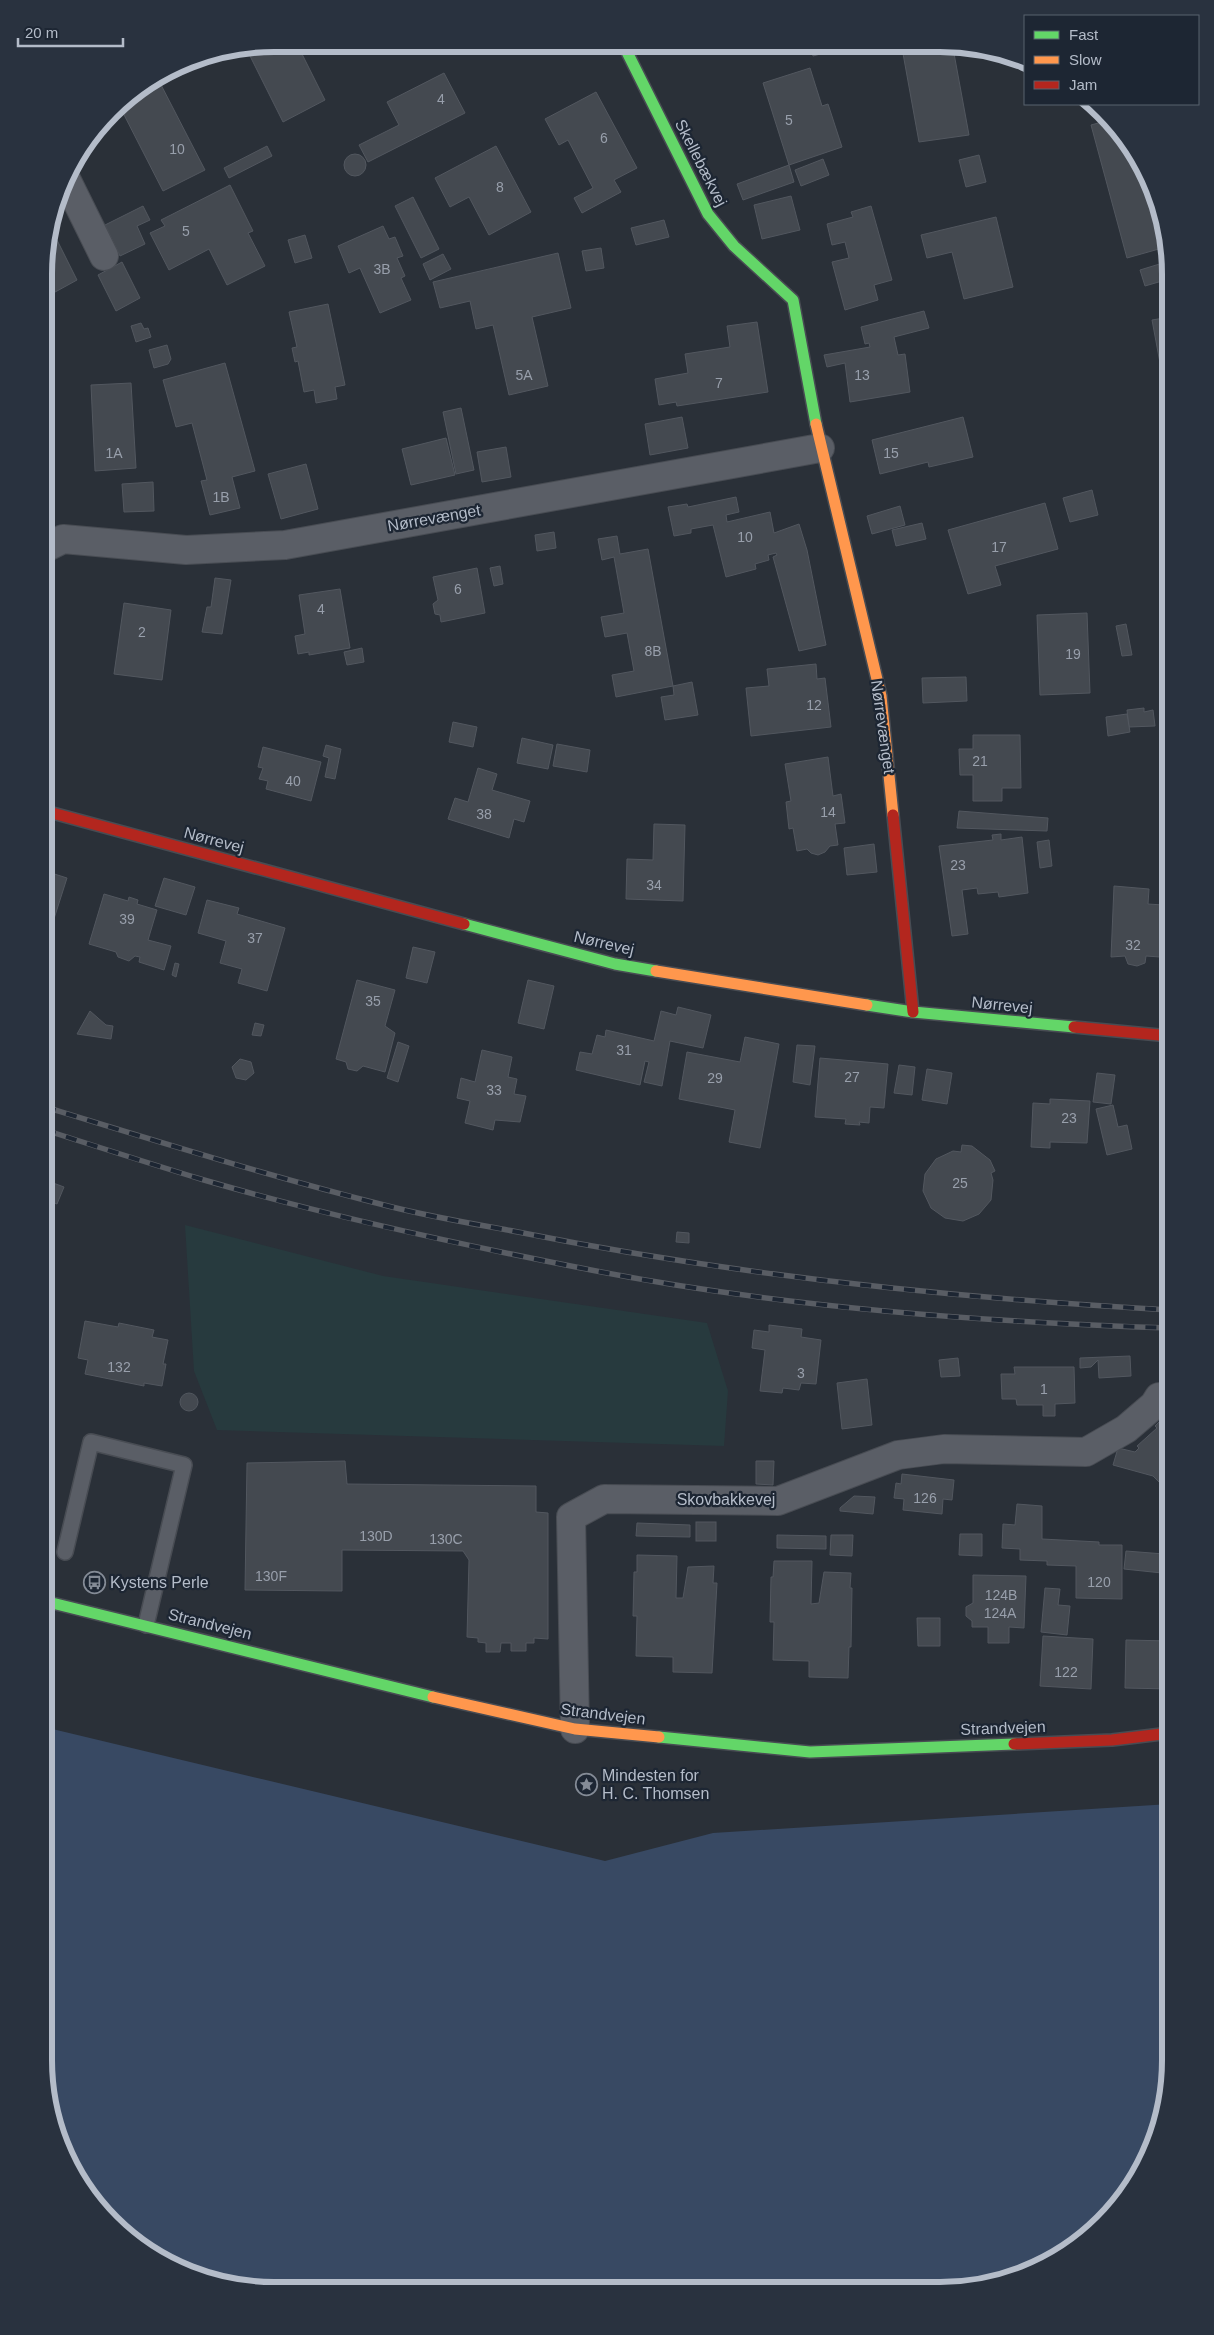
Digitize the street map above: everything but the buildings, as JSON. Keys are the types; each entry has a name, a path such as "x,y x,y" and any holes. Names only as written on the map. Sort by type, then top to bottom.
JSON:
{"street":[{"name":"Skellebækvej","path":"627,52 708,214 734,246 792,300"},
{"path":"70,187 104,256"},
{"name":"Nørrevænget","path":"792,300 820,448 881,696 913,1012"},
{"name":"Nørrevænget","path":"52,544 63,539 186,550 285,545 820,448"},
{"name":"Nørrevej","path":"52,813 615,964 913,1012 1162,1035"},
{"name":"Skovbakkevej","path":"575,1729 571,1517 604,1498 778,1501 907,1453 944,1449 1086,1452 1126,1429 1154,1405 1160,1397"},
{"name":"Strandvejen","path":"52,1603 479,1708 575,1729 810,1752 1112,1740 1162,1734"}],"lane":[{"path":"65,1552 91,1442 184,1465 146,1626"}],"green space":[{"path":"185,1225 383,1276 707,1323 728,1391 724,1446 217,1430 194,1371"}],"water":[{"path":"52,1729 605,1861 713,1833 1162,1805 1162,2061 1160,2090 1150,2132 1139,2159 1116,2196 1097,2218 1075,2237 1038,2260 1011,2271 969,2281 260,2282 245,2281 203,2271 163,2253 139,2237 117,2218 98,2196 75,2159 60,2118 54,2090 52,2061"}],"railway":[{"path":"52,1109 259,1171 388,1206 599,1247 680,1261 842,1283 1006,1299 1162,1310"},
{"path":"52,1132 204,1180 348,1218 494,1251 662,1283 734,1294 879,1311 1025,1322 1162,1328"}],"traffic: fast":[{"path":"627,52 708,214 734,246 793,300 816,424"},
{"path":"464,924 615,964 656,971"},
{"path":"867,1005 913,1012 1074,1027"},
{"path":"52,1603 433,1697"},
{"path":"659,1737 810,1752 1014,1744"}],"traffic: slow":[{"path":"816,424 881,696 893,815"},
{"path":"656,971 867,1005"},
{"path":"433,1697 575,1729 659,1737"}],"traffic: jam":[{"path":"52,813 464,924"},
{"path":"893,815 913,1012"},
{"path":"1074,1027 1162,1035"},
{"path":"1014,1744 1112,1740 1162,1734"}],"place":[{"name":"Kystens Perle","path":"94,1582"},
{"name":"Mindesten for H. C. Thomsen","path":"586,1784"}]}
